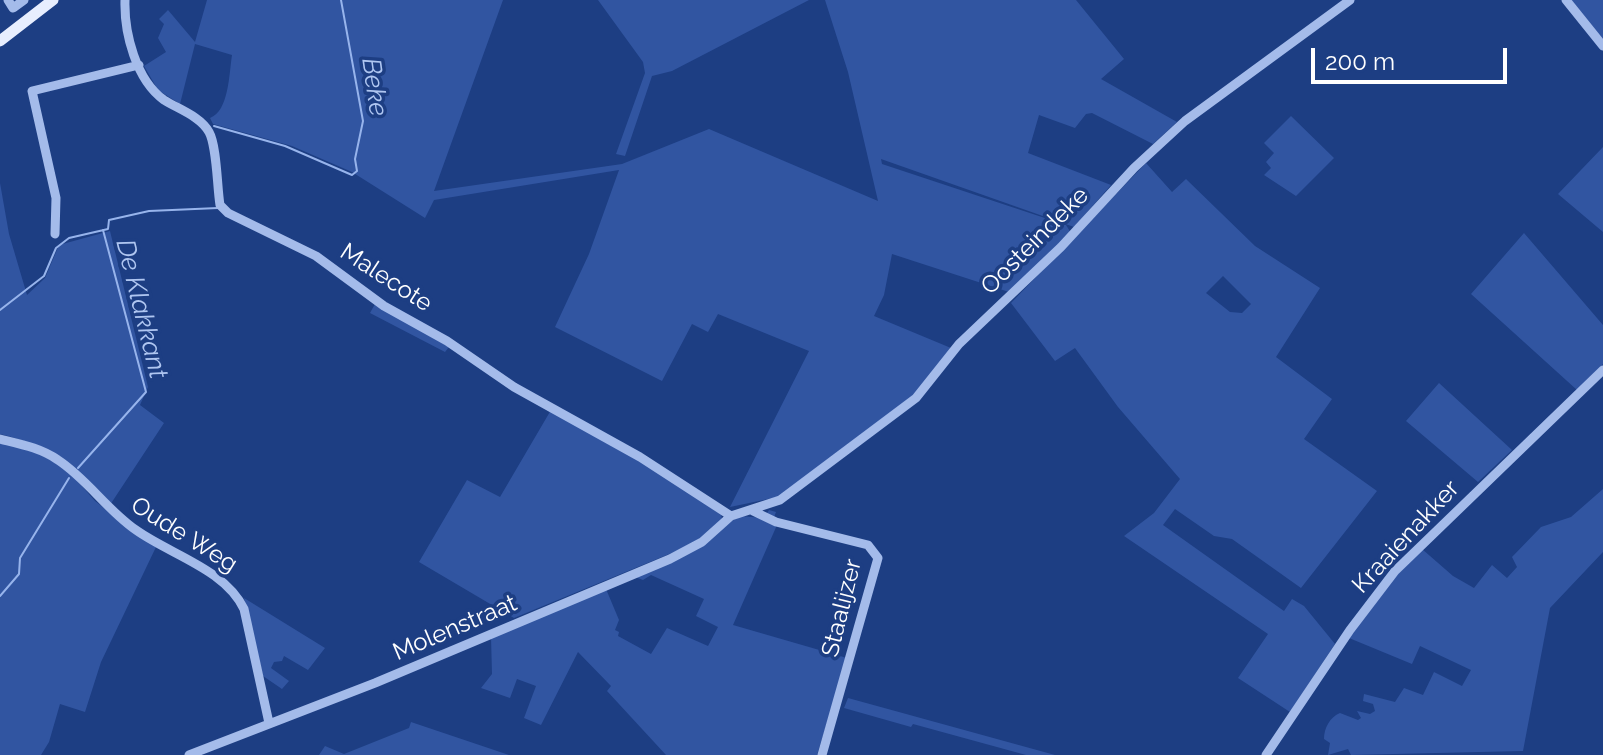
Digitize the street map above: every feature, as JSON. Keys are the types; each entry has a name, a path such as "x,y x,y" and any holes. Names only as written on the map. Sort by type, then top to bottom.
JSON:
{"main road":[{"path":"0,41 53,0"}],"street":[{"path":"8,0 13,8 24,0"},
{"name":"Malecote","path":"125,0 125,18 139,65 157,94 198,121 210,133 220,205 228,213 316,256 384,306 447,341 514,387 640,457 729,518"},
{"name":"Oosteindeke","path":"729,518 780,500 916,398 959,344 1185,121 1350,0"},
{"path":"1566,0 1603,46"},
{"path":"40,227 54,229 56,198 32,91 139,65"},
{"name":"Kraaienakker","path":"1266,755 1350,630 1395,571 1603,370"},
{"name":"Oude Weg","path":"0,439 55,457 72,470 114,514 166,550 224,581 237,593 244,609 269,723"},
{"name":"Staalijzer","path":"753,511 776,522 868,545 878,558 822,755"},
{"name":"Molenstraat","path":"189,755 375,683 670,559 702,542 729,518"}],"shaded area":[{"path":"207,0 503,0 434,191 622,164 709,129 878,201 848,72 825,0 1076,0 1124,59 1101,79 1177,122 1153,144 1092,113 1086,114 1075,128 1039,115 1028,153 1111,185 1074,227 881,159 882,164 1066,225 1071,233 1009,292 892,254 884,295 874,316 951,348 916,393 778,497 730,507 809,351 718,314 708,332 692,324 662,381 555,327 589,254 619,170 434,200 425,218 352,172 292,146 213,124 210,118 225,100 232,55 195,44 180,104 158,90 144,66 166,52 158,38 164,24 159,19 168,10 195,42"},
{"path":"598,0 809,0 672,71 652,76 625,156 616,154 645,73 643,62"},
{"path":"1571,0 1603,0 1603,39"},
{"path":"1291,116 1334,158 1296,196 1264,175 1271,168 1266,162 1274,153 1264,143"},
{"path":"1603,147 1603,232 1558,194"},
{"path":"1146,163 1172,192 1186,179 1255,246 1320,288 1276,357 1332,399 1304,439 1377,491 1301,588 1232,539 1214,536 1175,509 1163,525 1284,611 1292,599 1304,606 1335,644 1290,712 1238,678 1268,634 1124,536 1154,513 1180,479 1118,407 1075,348 1055,361 1011,303","holes":["1223,276 1251,304 1242,313 1230,312 1206,293"]},
{"path":"0,183 9,234 27,295 45,278 59,245 110,231 148,387 140,405 164,423 110,505 61,459 35,445 0,434"},
{"path":"1524,233 1603,325 1603,364 1577,390 1471,294"},
{"path":"375,304 449,347 445,352 370,313"},
{"path":"1439,383 1512,450 1478,482 1406,421"},
{"path":"551,410 637,459 721,514 722,519 701,538 679,550 514,618 419,562 467,480 500,497"},
{"path":"0,442 36,452 68,470 95,501 156,547 101,662 85,712 60,704 49,742 41,755 0,755"},
{"path":"1603,489 1603,552 1550,608 1523,751 1351,755 1348,749 1328,755 1330,743 1324,735 1333,717 1340,713 1358,720 1361,718 1357,711 1370,714 1375,711 1373,704 1363,701 1364,694 1395,702 1404,688 1423,695 1434,672 1462,686 1471,670 1420,646 1412,664 1349,638 1398,574 1422,549 1453,576 1474,588 1492,565 1507,578 1517,567 1512,557 1541,527 1571,517"},
{"path":"769,510 776,512 772,523 777,525 733,625 847,658 817,755 666,755 607,691 611,686 578,652 541,725 524,718 536,686 517,679 510,698 481,688 492,674 491,637 606,589 619,620 615,630 619,632 618,636 651,654 667,628 708,646 718,627 696,616 704,599 651,575 643,580 635,577 740,516 764,518"},
{"path":"244,598 325,648 308,670 284,656 282,661 274,662 271,668 289,681 282,689 263,676"},
{"path":"848,698 1055,755 1026,755 913,724 911,727 844,708"},
{"path":"411,722 509,755 319,755 325,746 344,754 409,728"}],"waterway":[{"name":"Beke","path":"214,126 285,146 352,175 357,171 355,159 363,121 341,0"},
{"name":"Beke","path":"0,310 44,276 56,248 69,238 108,229 109,220 149,211 218,208"},
{"name":"De Klakkant","path":"78,468 146,392 103,230"},
{"name":"De Klakkant","path":"0,596 19,574 20,558 69,478"}]}
